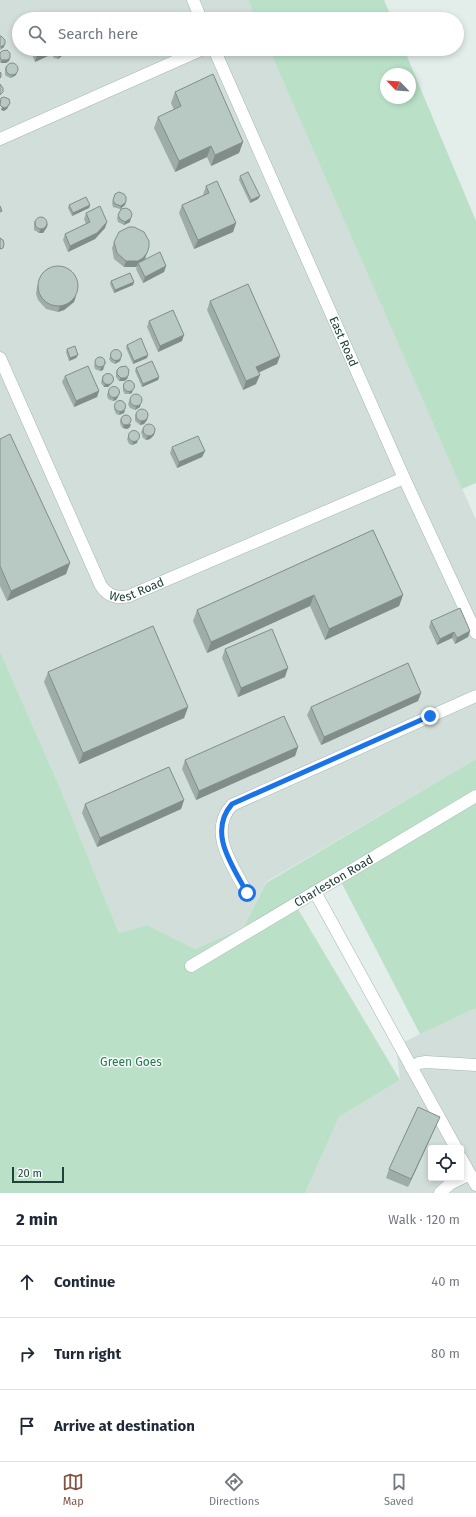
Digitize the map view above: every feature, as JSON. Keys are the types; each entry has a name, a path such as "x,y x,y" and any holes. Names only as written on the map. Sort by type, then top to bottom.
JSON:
{"lane":[{"path":"193,0 198,12"},
{"path":"0,139 187,56"},
{"name":"East Road","path":"217,56 404,478 476,634"},
{"name":"West Road","path":"0,358 101,586 109,595 116,598 129,596 404,478"},
{"path":"247,893 221,840 224,816 232,804 476,696"},
{"name":"Charleston Road","path":"191,966 476,796"},
{"path":"315,892 454,1145"},
{"path":"411,1067 419,1063 426,1062 476,1065"},
{"path":"464,1163 476,1185"},
{"path":"440,1193 450,1184 470,1174"}],"shaded area":[{"path":"0,0 248,0 253,12 12,12 12,56 272,56 476,520 476,759 266,882 243,928 195,949 147,925 119,933 60,788 0,651"},
{"path":"476,1008 476,1193 305,1193 339,1117 400,1080 396,1046"}],"green space":[{"path":"248,0 384,0 389,12 253,12"},
{"path":"272,56 407,56 412,68 380,68 380,104 416,104 416,78 476,221 476,483 462,489"},
{"name":"Green Goes","path":"0,651 60,788 119,933 147,925 195,949 243,928 266,883 476,759 476,1008 420,1034 339,878 295,904 400,1080 339,1117 305,1193 0,1193"}],"building":[{"path":"0,36 5,40 5,44 1,47 0,47"},
{"path":"7,50 10,53 10,58 7,60 2,60 0,58 0,53"},
{"path":"12,63 16,65 18,69 16,73 12,75 8,73 6,69 8,65"},
{"path":"213,74 243,142 215,155 211,146 179,161 158,117 181,106 175,92"},
{"path":"0,84 3,88 3,92 0,95"},
{"path":"4,97 9,99 10,103 5,108 0,105 1,98"},
{"path":"248,172 260,196 251,200 240,176"},
{"path":"217,181 236,223 198,240 182,205 209,193 206,186"},
{"path":"119,192 124,194 126,197 126,202 121,206 115,204 113,200 115,194"},
{"path":"86,197 90,205 73,213 69,205"},
{"path":"100,206 107,222 97,233 70,246 65,234 90,222 86,213"},
{"path":"126,208 130,210 132,214 131,218 125,222 120,219 118,215 121,209"},
{"path":"43,217 46,218 46,228 39,229 36,228 35,221 36,218"},
{"path":"129,227 134,227 144,232 149,241 147,253 138,261 126,261 117,253 114,242 119,232"},
{"path":"0,238 3,240 4,244 3,248 0,249"},
{"path":"160,252 166,266 145,277 138,263"},
{"path":"58,266 66,268 72,272 76,278 78,286 76,294 72,300 66,304 58,306 50,304 44,300 40,294 38,286 40,278 44,272 50,268"},
{"path":"130,273 134,282 115,290 111,281"},
{"path":"248,284 280,356 256,367 260,375 246,381 210,301"},
{"path":"173,310 184,335 160,346 149,321"},
{"path":"141,338 148,355 134,361 127,345"},
{"path":"75,346 78,355 70,358 67,349"},
{"path":"114,350 118,350 120,351 120,359 114,360 111,357 111,353"},
{"path":"98,357 102,357 104,358 104,366 98,367 95,364 95,360"},
{"path":"152,361 159,377 143,384 136,368"},
{"path":"88,366 99,391 76,401 65,376"},
{"path":"126,366 129,370 128,376 121,378 117,374 117,370 120,367"},
{"path":"106,374 110,374 112,375 112,383 106,384 103,381 103,377"},
{"path":"127,381 131,381 133,382 133,390 127,391 124,388 124,384"},
{"path":"112,387 116,387 118,388 118,396 112,397 109,394 109,390"},
{"path":"136,394 140,396 142,400 140,404 136,406 132,404 130,400 132,396"},
{"path":"118,401 122,401 124,402 124,410 118,411 115,408 115,404"},
{"path":"140,409 144,409 148,415 144,421 140,421 136,417 136,413"},
{"path":"124,415 128,415 130,416 130,424 124,425 121,422 121,418"},
{"path":"147,424 151,424 155,430 151,436 147,436 143,432 143,428"},
{"path":"132,431 136,431 138,432 138,440 132,441 129,438 129,434"},
{"path":"10,434 70,563 11,591 0,566 0,439"},
{"path":"198,436 205,451 179,462 172,447"},
{"path":"373,530 403,595 329,629 314,595 211,642 197,610"},
{"path":"460,608 470,631 457,638 454,632 440,639 431,621"},
{"path":"153,626 188,707 83,753 48,672"},
{"path":"272,629 288,668 241,688 225,649"},
{"path":"408,663 421,693 324,737 311,707"},
{"path":"284,716 298,747 199,791 185,760"},
{"path":"169,767 184,800 100,838 85,804"},
{"path":"418,1107 440,1117 411,1179 389,1169"}],"route":[{"path":"247,893 221,840 224,816 232,804 430,716"}]}
